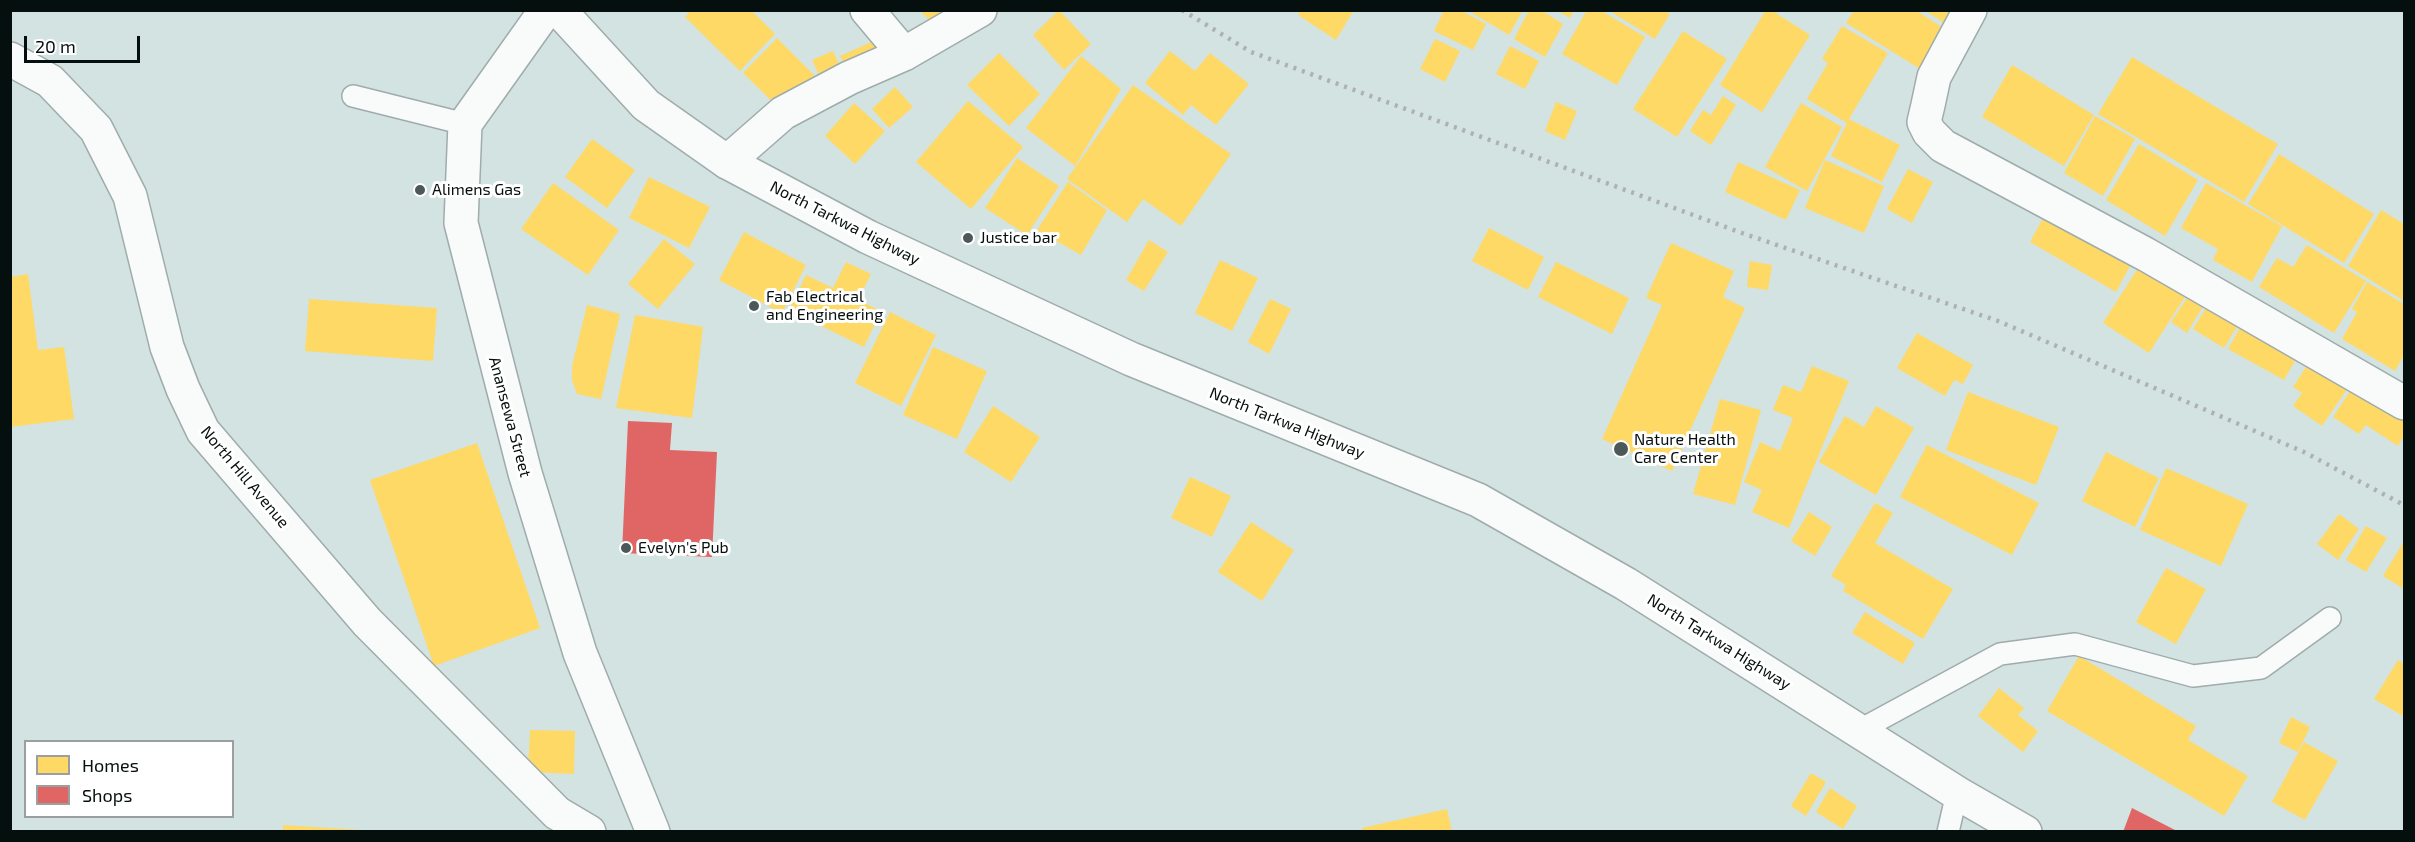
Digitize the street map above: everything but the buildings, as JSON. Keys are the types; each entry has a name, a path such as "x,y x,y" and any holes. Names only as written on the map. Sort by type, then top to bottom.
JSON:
{"street":[{"path":"465,124 546,10"},
{"name":"North Tarkwa Highway","path":"559,10 646,105 727,162 868,237 1131,359 1478,500 1626,584 1957,793 2025,831"},
{"path":"867,10 904,54"},
{"path":"727,162 783,113 849,78 904,54 980,10"},
{"path":"1970,10 1970,16 1934,77 1924,122 1929,132 1943,146 2147,255 2404,403"},
{"name":"North Hill Avenue","path":"10,59 50,81 96,129 130,196 167,347 183,389 203,430 367,622 557,813 589,831"},
{"name":"Anansewa Street","path":"465,124 461,223 522,461 580,653 653,831"}],"lane":[{"path":"353,96 465,124"},
{"path":"1860,730 2000,654 2075,644 2193,676 2261,668 2330,618"},
{"path":"1948,831 1957,793"}],"railway":[{"path":"1182,10 1251,52 1742,233 1998,321 2304,452 2404,505"}],"place":[{"name":"Alimens Gas","path":"420,190"},
{"name":"Justice bar","path":"968,238"},
{"name":"Fab Electrical and Engineering","path":"754,306"},
{"name":"Nature Health Care Center","path":"1621,449"},
{"name":"Evelyn's Pub","path":"626,548"}]}
